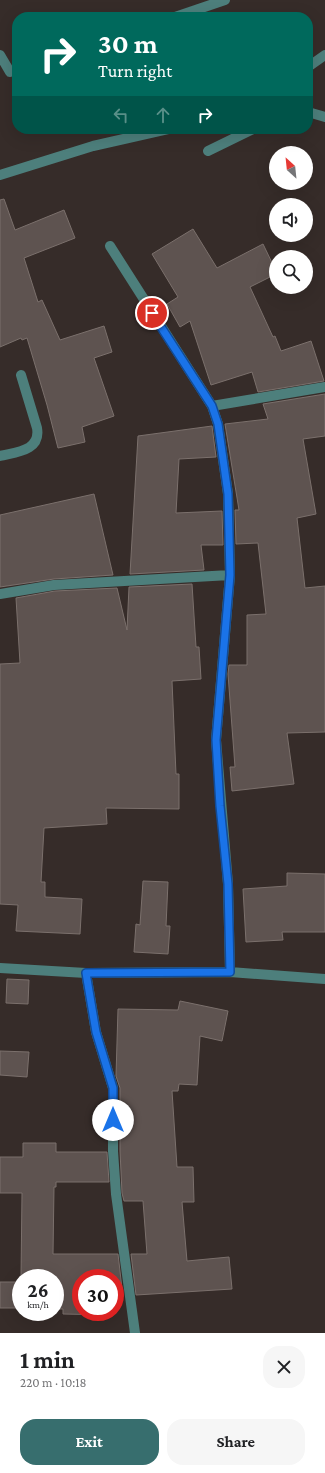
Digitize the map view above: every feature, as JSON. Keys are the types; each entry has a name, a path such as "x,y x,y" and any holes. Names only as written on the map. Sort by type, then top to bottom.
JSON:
{"street":[{"path":"190,12 225,0"},
{"path":"0,55 10,72 12,71"},
{"path":"313,63 325,55"},
{"path":"313,113 325,117"},
{"path":"0,175 93,146 146,134"},
{"path":"208,151 243,134"},
{"path":"110,246 212,406 218,424 228,494 230,575 216,740 220,806 228,884 230,972"},
{"path":"0,456 32,447 37,440 37,428 21,375"},
{"path":"212,406 325,388"},
{"path":"0,594 54,585 230,575"},
{"path":"0,968 86,973 230,972 325,979"},
{"path":"86,973 96,1032 113,1088 113,1151 116,1194 135,1333"}],"building":[{"path":"4,199 15,230 64,210 75,238 24,258 38,302 42,300 60,340 104,326 112,352 94,358 114,416 82,427 85,442 58,448 27,338 22,340 21,338 0,347 0,200"},
{"path":"193,229 217,268 263,244 269,256 269,278 250,287 281,351 311,341 324,381 258,392 252,372 211,385 190,321 180,327 167,304 178,297 152,254"},
{"path":"325,394 325,436 303,439 316,514 297,518 305,588 325,586 325,732 287,733 294,784 232,791 230,767 235,767 228,674 229,665 247,665 247,615 266,614 258,543 236,544 235,510 239,510 225,424 268,419 263,404"},
{"path":"212,426 216,457 179,459 176,513 222,511 223,545 201,545 204,570 130,574 138,436"},
{"path":"94,494 113,575 54,579 0,587 0,515"},
{"path":"192,584 196,647 199,647 201,679 172,681 176,774 179,774 179,809 106,808 107,824 44,828 41,882 45,882 45,897 82,899 80,934 16,931 18,905 0,904 0,664 20,663 16,598 55,591 117,588 127,630 129,587"},
{"path":"287,873 325,874 325,932 282,932 283,940 246,942 243,889 287,886"},
{"path":"143,881 168,882 166,926 170,926 168,954 134,952 136,924 140,925"},
{"path":"7,979 29,980 28,1004 6,1003"},
{"path":"180,1001 228,1011 222,1041 200,1036 197,1085 179,1084 178,1091 172,1091 177,1167 193,1167 194,1202 182,1202 187,1261 229,1257 232,1289 136,1295 131,1254 147,1254 143,1201 124,1201 122,1193 120,1088 116,1076 118,1009 178,1010"},
{"path":"0,1051 29,1052 27,1077 0,1075"},
{"path":"23,1143 56,1143 56,1152 107,1152 109,1182 56,1182 56,1187 54,1187 53,1254 118,1254 120,1269 72,1269 72,1314 64,1314 64,1269 21,1269 22,1193 0,1193 0,1157 23,1157"},
{"path":"0,1282 12,1282 12,1308 0,1308"}],"route":[{"path":"113,1120 113,1088 96,1032 86,973 230,972 228,884 220,806 216,740 230,575 228,494 218,424 212,406 152,313"}]}
